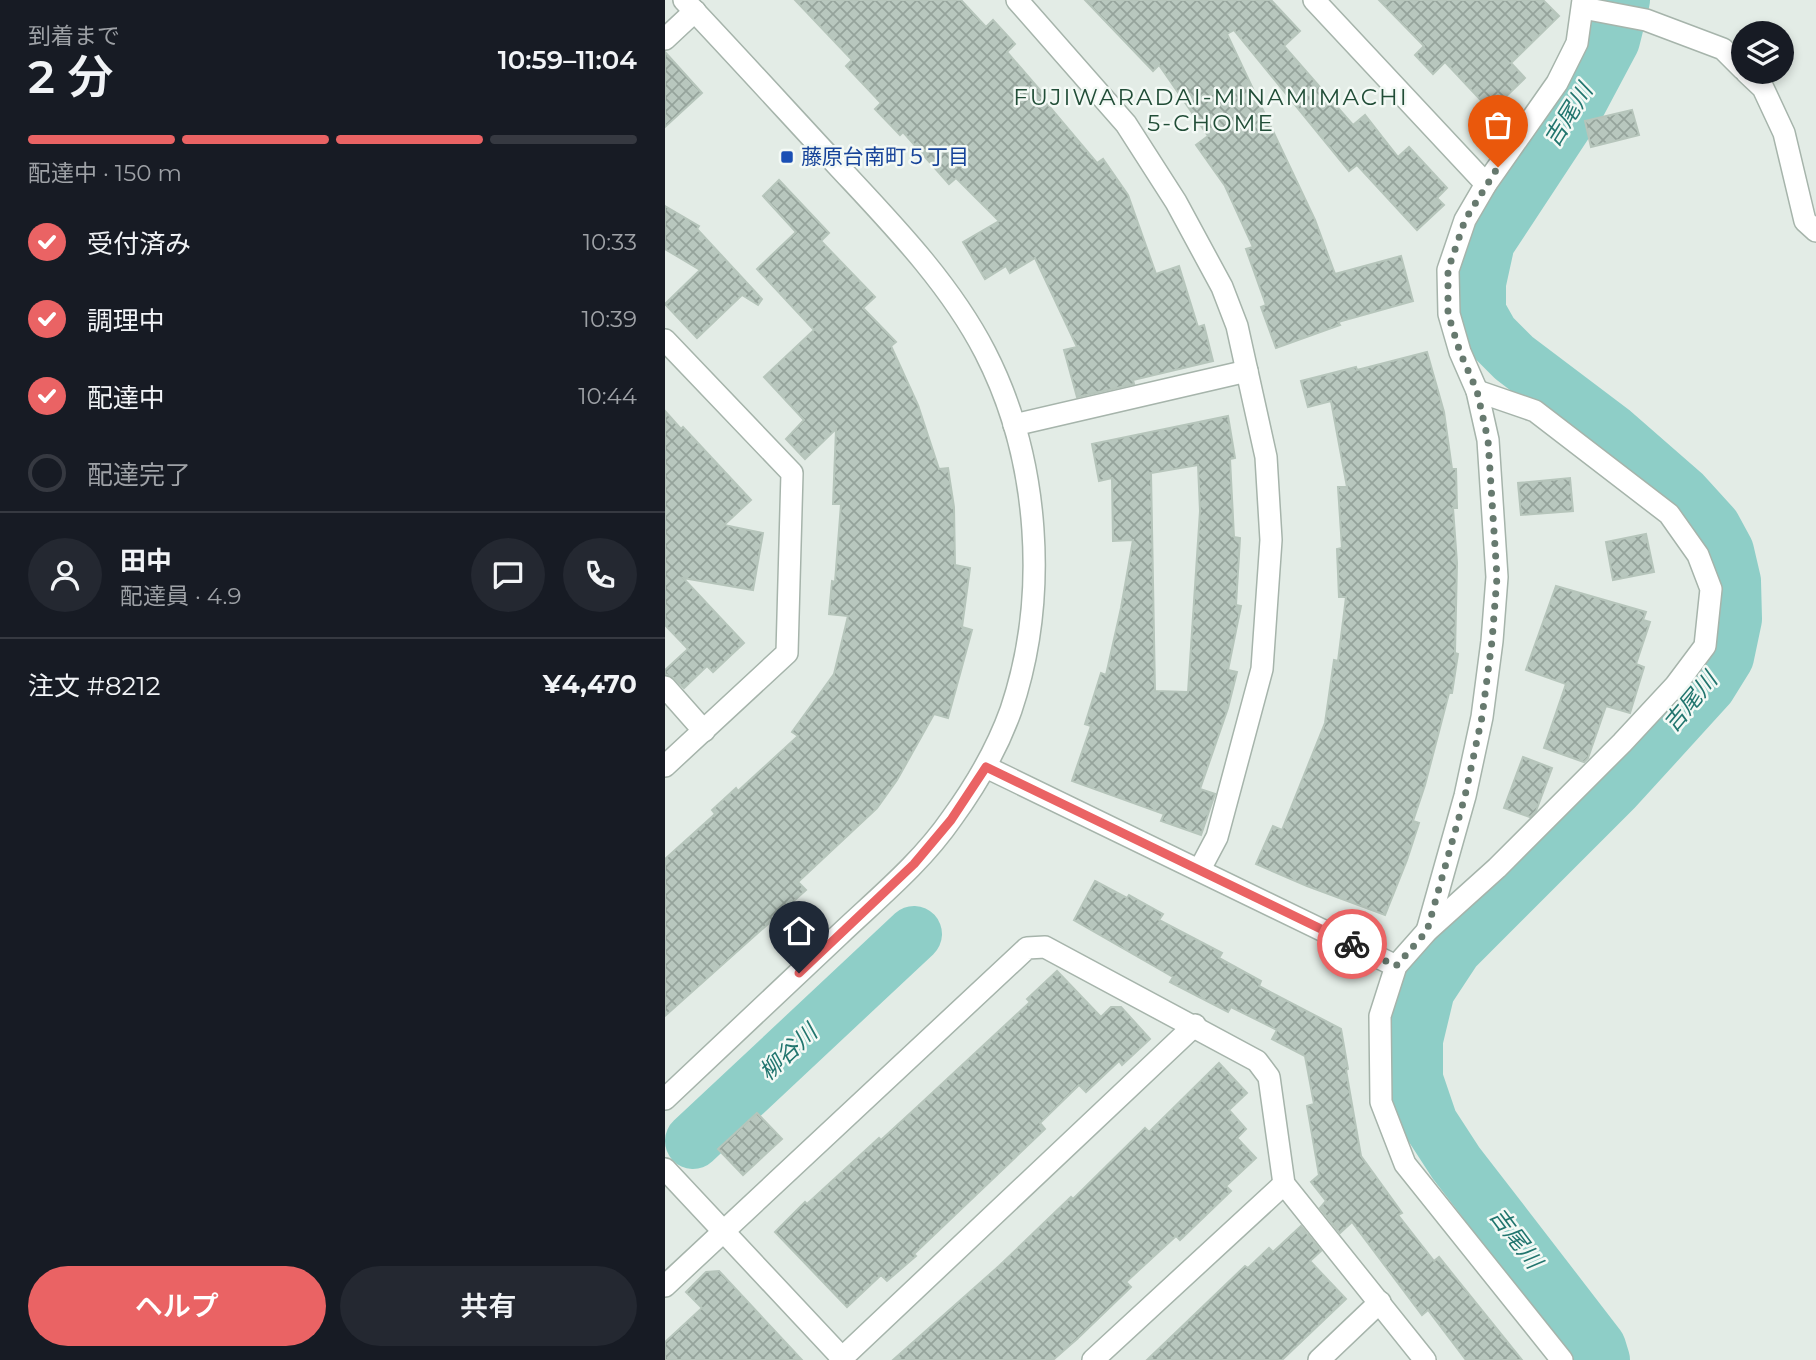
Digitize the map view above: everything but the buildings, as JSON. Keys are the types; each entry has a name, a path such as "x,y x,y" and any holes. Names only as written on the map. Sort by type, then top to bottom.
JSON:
{"street":[{"path":"1017,0 1126,124 1176,202 1222,287 1237,326 1266,457 1271,540 1262,669 1217,837 1200,869"},
{"path":"1314,0 1486,184"},
{"path":"1427,931 1465,796 1482,717 1497,577 1488,440 1477,391 1460,352 1448,314 1448,270 1465,220 1486,184 1557,83 1577,43 1583,4 1604,14 1646,20 1723,49 1731,57"},
{"path":"665,39 689,5 869,199 938,282 985,352 1014,425 1029,487 1034,544 1033,601 1011,710 986,767 951,820 914,864 665,1099"},
{"path":"1759,84 1784,133 1805,221 1816,231"},
{"path":"665,340 792,473 787,653 665,766"},
{"path":"1014,425 1247,371"},
{"path":"1477,391 1535,411 1669,514 1698,555 1711,589 1705,646 1675,686 1497,868 1427,931 1396,966 1380,1016 1381,1102 1405,1164 1562,1360"},
{"path":"665,688 704,731"},
{"path":"986,767 1396,966"},
{"path":"665,1286 1027,948 1045,947 1257,1061 1269,1077 1284,1184 1425,1360"},
{"path":"665,1169 842,1359 1195,1026"},
{"path":"1093,1360 1284,1184"},
{"path":"1319,1360 1380,1303"}],"waterway":[{"name":"吉尾川","path":"1602,1360 1598,1347 1456,1163 1430,1123 1415,1079 1415,1040 1427,990 1454,949 1615,788 1708,686 1726,657 1734,619 1733,581 1726,551 1713,527 1683,494 1612,432 1514,358 1491,335 1478,312 1478,283 1487,242 1579,102 1612,40 1622,0"},
{"name":"柳谷川","path":"693,1141 914,934"}],"way so far":[{"path":"1352,944 1396,966 1427,931 1465,796 1482,717 1497,577 1488,440 1477,391 1460,352 1448,314 1448,270 1465,220 1498,167"}],"place":[{"name":"藤原台南町５丁目","path":"787,157"}],"district":[{"name":"FUJIWARADAI-MINAMIMACHI 5-CHOME","path":"1211,110"}],"route":[{"path":"799,973 914,864 951,820 986,767 1352,944"}]}
